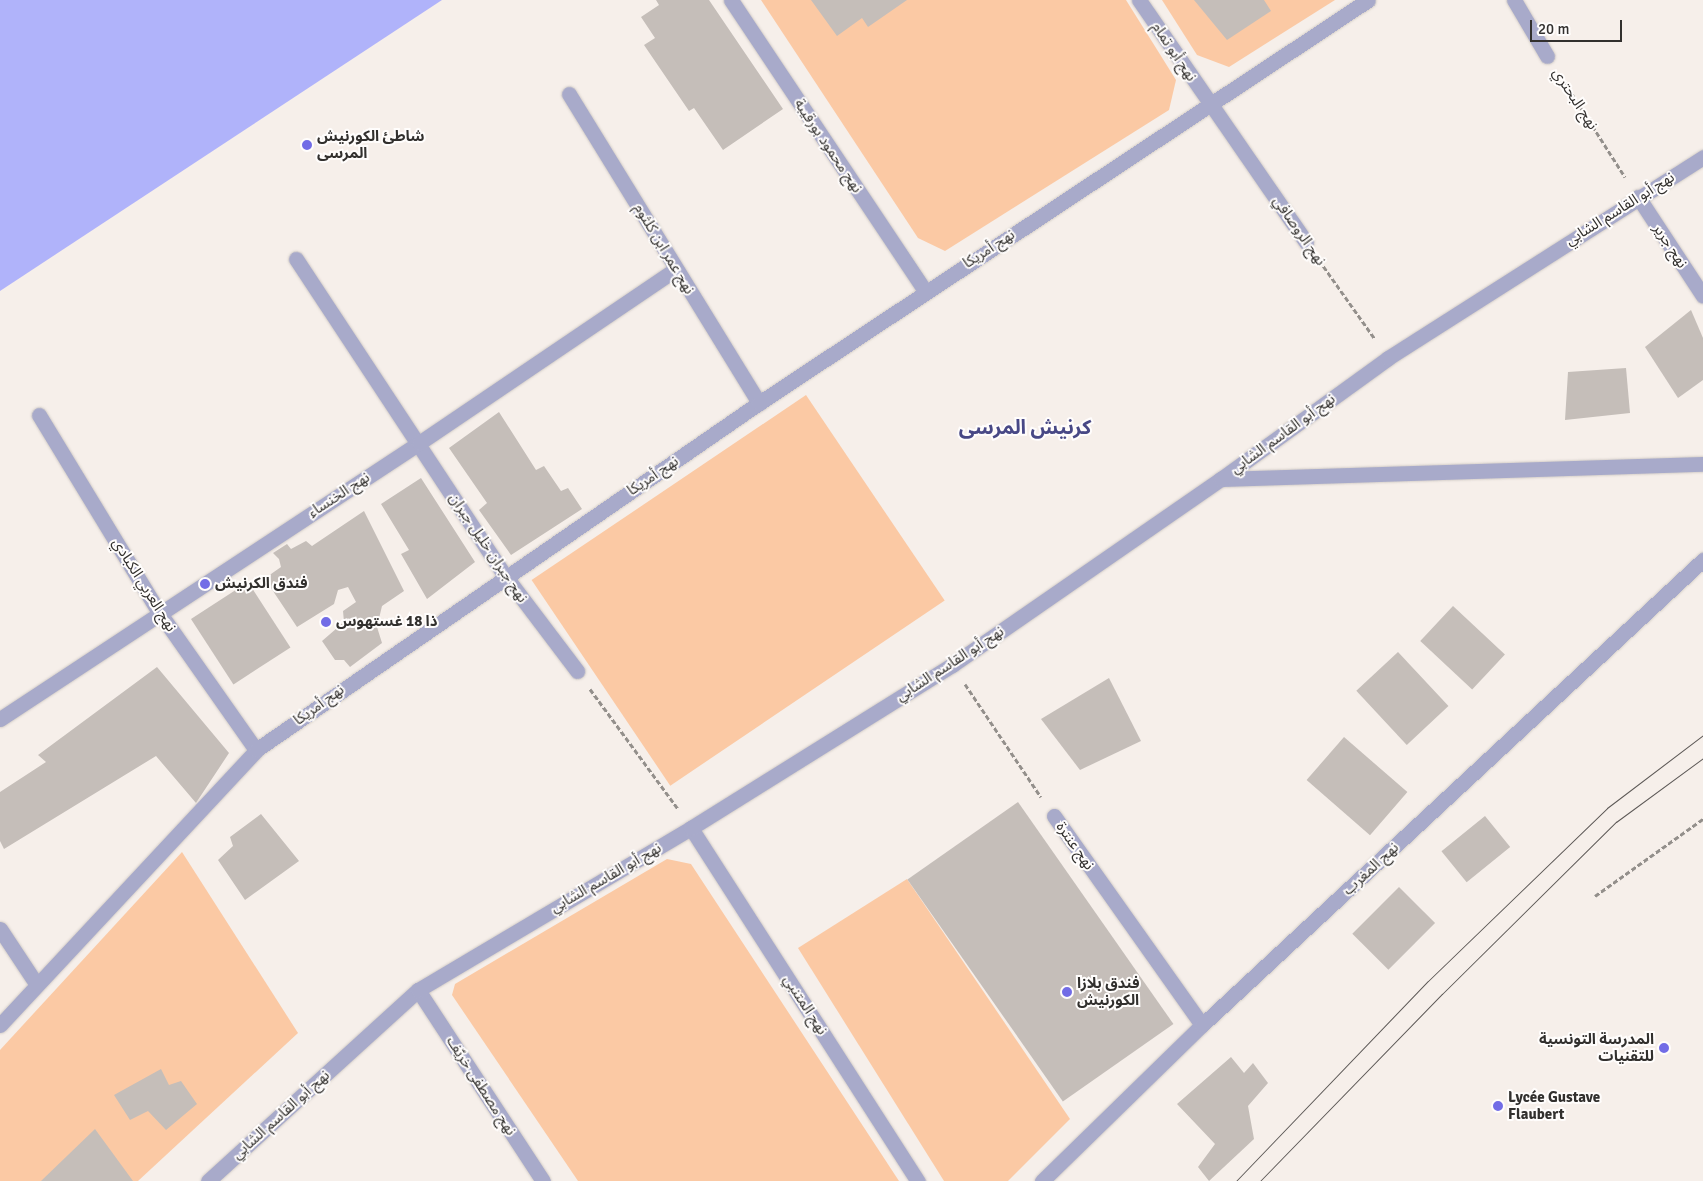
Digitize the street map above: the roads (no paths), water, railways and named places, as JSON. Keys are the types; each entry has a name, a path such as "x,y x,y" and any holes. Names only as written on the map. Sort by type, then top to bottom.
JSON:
{"street":[{"name":"نهج محمود بورقيبة","path":"732,0 925,291"},
{"name":"نهج أبو تمام","path":"1139,0 1209,104"},
{"name":"نهج أمريكا","path":"0,1025 256,750 759,403 925,291 1368,0"},
{"name":"نهج البحتري","path":"1514,0 1547,56"},
{"name":"نهج عمر ابن كلثوم","path":"569,94 759,403"},
{"name":"نهج الروصافي","path":"1209,104 1306,242"},
{"name":"نهج أبو القاسم الشابي","path":"208,1181 418,990 692,828 952,665 1221,479 1388,358 1703,157"},
{"name":"نهج جرير","path":"1638,197 1703,296"},
{"name":"نهج جبران خليل جبران","path":"296,260 506,577 577,671"},
{"name":"نهج الخنساء","path":"0,718 419,443 676,269"},
{"name":"نهج العربي الكبادي","path":"38,415 159,612 256,750"},
{"path":"1221,479 1703,464"},
{"name":"نهج المغرب","path":"1042,1181 1202,1025 1703,560"},
{"name":"نهج عنترة","path":"1054,816 1202,1025"},
{"name":"نهج المتنبي","path":"692,828 918,1181"},
{"path":"0,930 37,984"},
{"name":"نهج مصطفى خريّف","path":"418,990 543,1181"}],"water":[{"path":"0,0 442,0 0,291"}],"tram line":[{"path":"1236,1181 1428,981 1607,808 1703,735"},
{"path":"1260,1181 1442,994 1616,822 1703,758"}],"place":[{"name":"شاطئ الكورنيش المرسى","path":"307,145"},
{"name":"فندق الكرنيش","path":"205,584"},
{"name":"ذا 18 غستهوس","path":"326,622"},
{"name":"فندق بلازا الكورنيش","path":"1067,992"},
{"name":"المدرسة التونسية للتقنيات","path":"1664,1048"},
{"name":"Lycée Gustave Flaubert","path":"1498,1106"}],"district":[{"name":"كرنيش المرسى","path":"1025,427"}]}
